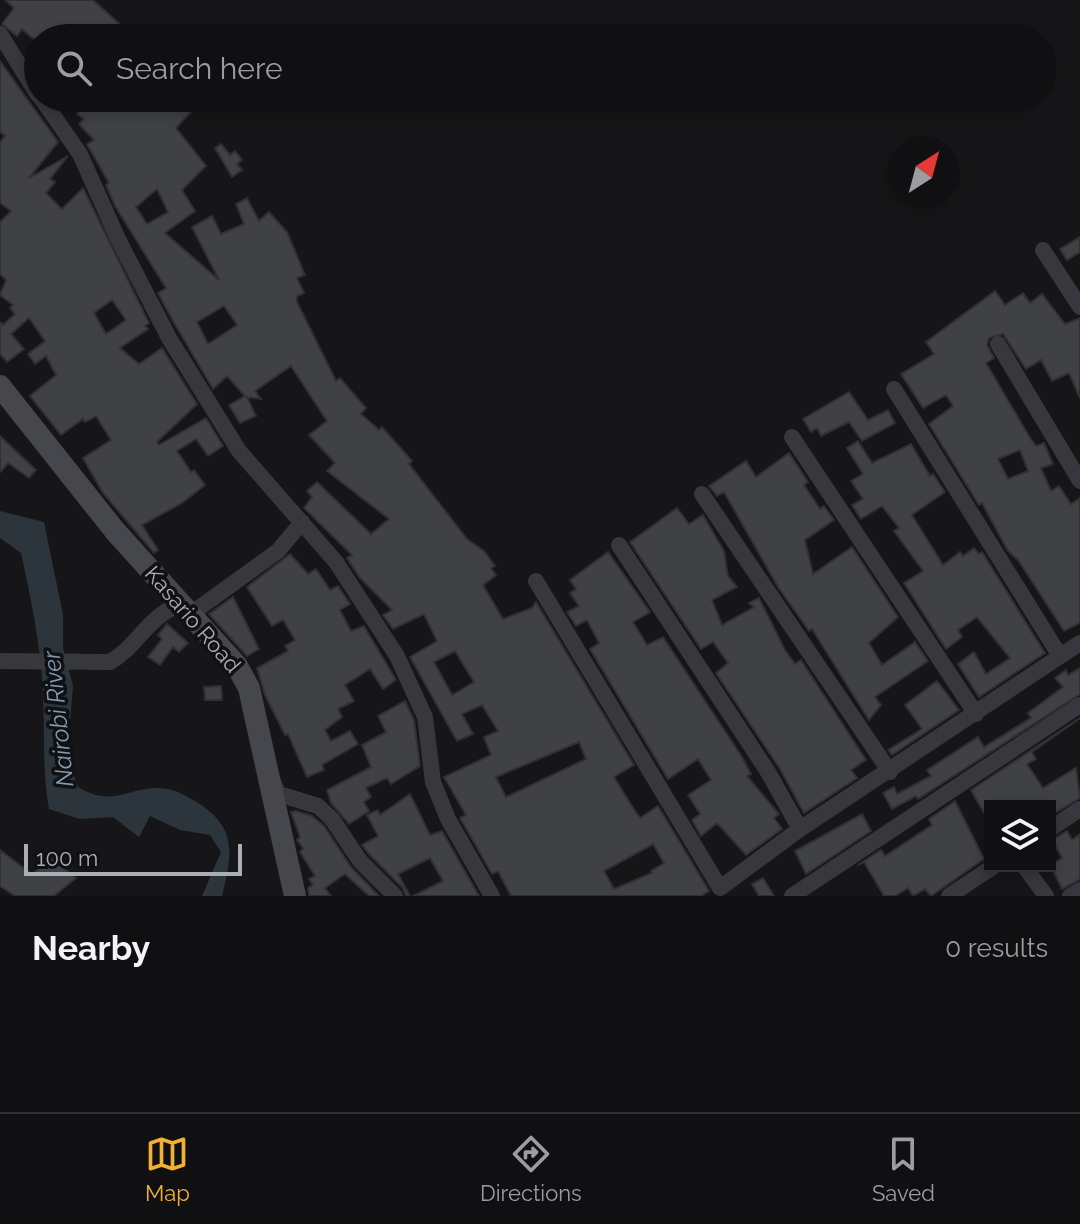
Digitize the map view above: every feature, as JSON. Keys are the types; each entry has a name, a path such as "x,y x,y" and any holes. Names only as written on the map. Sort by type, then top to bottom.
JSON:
{"street":[{"path":"0,34 24,72"},
{"path":"50,112 80,154 118,239 169,338 239,451 302,522 359,594 397,656 425,717 433,782 448,819 492,896"},
{"path":"1043,250 1080,307"},
{"path":"998,344 1080,481"},
{"name":"Kasario Road","path":"0,386 115,531 237,666 249,688 295,896"},
{"path":"894,389 1060,656"},
{"path":"792,437 976,714"},
{"path":"702,494 890,772"},
{"path":"1,661 110,662 121,656 149,622 186,608 278,551 302,522"},
{"path":"619,545 768,772 800,829"},
{"path":"536,581 720,888 800,829 1080,643"},
{"path":"792,896 1080,705"},
{"path":"268,774 279,794 318,806 332,819 360,861 395,896"},
{"path":"1056,825 1080,809"},
{"path":"949,896 985,872"},
{"path":"1028,872 1046,896"},
{"path":"1070,896 1080,890"}],"water":[{"name":"Nairobi River","path":"0,511 44,522 63,615 63,648 73,686 67,756 78,787 99,796 165,788 185,795 209,811 225,831 228,841 228,866 222,896 202,896 221,852 210,835 180,830 150,816 139,837 113,817 80,819 49,809 42,676 35,623 21,553 0,538"}],"building":[{"path":"5,0 93,0 120,24 24,24 24,31 22,29 17,36 2,24 14,8"},
{"path":"0,61 24,95 24,112 37,112 58,142 29,178 68,156 50,179 55,182 46,193 62,209 83,188 149,323 145,326 148,329 120,348 139,364 162,348 197,404 157,442 159,445 206,418 223,446 208,456 196,439 177,451 191,472 194,470 205,485 182,503 142,525 158,550 154,553 103,493 83,458 111,440 96,416 85,422 83,419 61,435 30,396 56,375 46,356 35,364 28,354 45,341 29,318 11,334 24,349 7,362 0,354 0,322 3,325 15,314 10,308 13,305 0,295 6,280 0,274 0,222 11,211 0,203 0,142 5,136 0,132","holes":["112,300 126,320 106,334 94,313"]},
{"path":"78,112 191,112 176,128 206,166 182,190 195,211 165,233 219,280 192,227 212,216 221,234 244,224 236,204 247,198 259,221 269,212 287,232 305,275 297,278 304,293 297,296 297,302 336,381 340,378 366,408 361,414 379,430 382,427 412,461 409,464 467,539 484,551 495,566 491,568 496,575 483,585 503,619 532,608 536,602 634,765 614,777 640,818 658,806 709,891 701,896 511,896 498,871 492,874 460,818 466,815 444,777 491,755 484,737 498,731 482,705 462,714 473,734 457,741 410,657 437,641 424,614 393,629 383,615 392,610 360,578 347,558 352,555 304,508 312,497 307,491 317,482 371,534 389,519 327,471 335,463 309,435 327,421 291,366 255,391 261,399 247,397 256,416 240,423 229,405 245,396 227,376 213,389 158,293 166,288 115,206 106,185 109,183 87,144 94,140 79,124 84,119","holes":["157,189 168,212 147,224 136,207","224,306 237,325 208,344 197,322","455,651 474,682 452,695 434,662","579,742 586,759 506,797 496,777","653,844 664,863 652,873 614,889 604,871"]},
{"path":"221,144 230,155 235,151 242,160 237,164 242,170 232,177 215,148"},
{"path":"1080,237 1080,252 1067,260 1060,249"},
{"path":"995,291 1005,305 1023,293 1030,303 1042,294 1065,324 1080,318 1080,398 1069,373 1052,381 1041,360 1026,369 1003,334 989,338 987,345 994,358 986,363 1036,446 1044,443 1053,464 1041,468 1051,491 1059,486 1071,504 1080,498 1080,623 1064,631 1018,560 1008,551 982,503 979,505 929,424 953,406 946,395 923,408 901,374 934,354 926,342","holes":["1020,450 1028,471 1008,479 998,459"]},
{"path":"849,392 868,420 888,410 895,423 862,441 849,422 821,436 817,428 811,432 803,419"},
{"path":"0,436 36,470 29,478 8,463 0,472"},
{"path":"858,441 872,463 911,444 930,476 933,474 945,492 912,515 943,565 960,552 963,556 974,548 979,554 982,552 1045,653 979,697 958,664 974,652 986,674 1010,658 977,617 958,630 962,637 946,649 904,583 923,571 894,531 899,528 882,506 861,519 852,505 863,499 851,481 863,474 847,448"},
{"path":"789,453 808,482 804,485 820,509 824,506 834,520 805,540 813,574 852,547 898,617 869,643 882,665 915,642 928,661 875,697 881,705 869,720 812,629 809,631 778,587 724,492 717,496 709,486 746,461 756,477"},
{"path":"677,508 689,524 703,515 724,551 728,576 737,587 712,600 722,625 754,607 749,603 759,598 785,650 795,664 801,660 866,760 851,770 857,778 804,813 780,769 716,673 728,663 713,642 701,649 630,542"},
{"path":"608,552 650,612 633,622 647,645 663,637 742,757 751,774 747,776 779,814 774,818 782,829 746,855 717,823 701,836 692,820 700,814 688,795 711,780 698,759 668,779 590,649 599,643 587,620 576,626 567,612 579,606 570,593 576,589 570,580"},
{"path":"290,554 308,574 316,569 330,590 338,586 350,604 340,610 351,631 364,626 396,680 383,689 370,669 345,685 354,701 338,709 342,717 325,730 331,741 350,731 358,744 322,765 324,770 307,777 288,734 285,735 265,695 257,668 288,651 285,646 295,640 283,620 272,626 247,587"},
{"path":"233,597 259,649 247,656 209,614"},
{"path":"167,624 188,643 179,652 173,647 160,665 148,657 162,639 158,635"},
{"path":"1080,668 1080,694 918,799 916,796 892,809 883,793 894,787 897,794 931,776 927,770 978,737 984,747 1031,718 1028,713 1063,687 1055,678 1066,670 1068,675"},
{"path":"937,681 959,710 892,755 888,750 922,729 905,705"},
{"path":"221,686 222,700 205,700 204,687"},
{"path":"405,701 414,720 420,766 391,784 387,778 366,788 371,797 364,802 369,811 349,824 331,803 327,790 371,767 362,745 386,732 378,716"},
{"path":"1080,718 1032,752 1036,759 1027,764 1043,788 1076,768 1080,798 1056,812 1056,800 984,800 984,813 971,790"},
{"path":"410,794 430,835 442,831 479,896 413,896 443,881 430,858 398,874 410,896 406,896 403,888 362,845 378,836 367,815 378,810 380,815"},
{"path":"955,801 984,859 931,896 925,889 913,896 908,888 895,896 884,896 864,862 858,865 881,850 885,856 932,825 929,819"},
{"path":"291,812 312,816 324,826 351,867 379,896 369,896 345,874 325,888 331,896 309,896 308,888 313,885 309,879 315,876 300,852 303,848 297,840 300,837"},
{"path":"862,814 871,831 806,874 795,851"},
{"path":"1067,831 1072,840 1080,834 1080,879 1062,889 1054,872 1056,872 1056,862 1062,858 1056,847 1056,838"},
{"path":"0,850 33,875 48,856 76,878 54,896 15,896 0,886"},
{"path":"763,878 774,896 759,896 752,884"}]}
